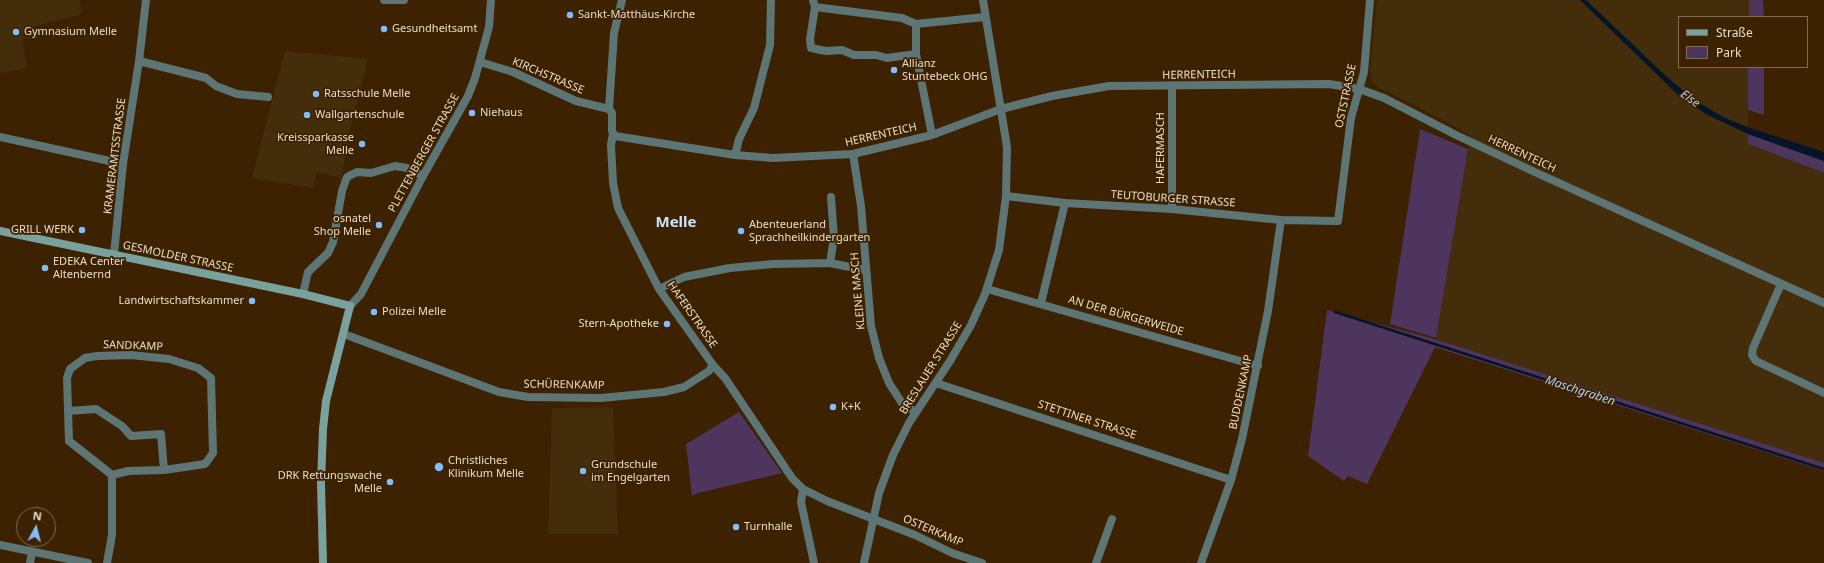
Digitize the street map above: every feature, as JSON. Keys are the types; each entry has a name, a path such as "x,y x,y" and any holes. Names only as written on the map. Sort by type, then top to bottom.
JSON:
{"main road":[{"name":"GESMOLDER STRASSE","path":"0,231 114,254 234,281 303,294 350,306"},
{"path":"324,563 321,483 323,429 326,401 350,306"}],"street":[{"name":"KRAMERAMTSSTRASSE","path":"114,254 123,164 139,60 146,0"},
{"path":"384,0 404,0"},
{"name":"PLETTENBERGER STRASSE","path":"350,306 361,294 423,176 468,96 480,62 489,26 491,0"},
{"path":"735,155 739,139 754,108 770,45 771,0"},
{"name":"BRESLAUER STRASSE","path":"864,563 879,493 893,455 916,412 936,383 971,325 987,289 999,250 1006,196 1007,147 992,63 983,0"},
{"name":"OSTSTRASSE","path":"1338,220 1351,118 1364,72 1370,0"},
{"path":"613,133 612,112 609,109 614,33 622,1"},
{"path":"916,54 888,58 876,55 854,55 842,50 826,51 811,48 810,39 814,4 902,18 916,24 985,17"},
{"path":"916,24 916,54 932,135"},
{"path":"139,60 206,78 216,86 237,94 268,97"},
{"name":"KIRCHSTRASSE","path":"480,62 514,72 576,101 609,109"},
{"name":"HERRENTEICH","path":"613,133 619,136 735,155 773,158 853,154 932,135 1001,109 1052,96 1109,86 1330,84 1358,89 1384,98 1456,135 1539,174 1824,303"},
{"name":"HAFERMASCH","path":"1172,86 1172,210"},
{"name":"HAFERSTRASSE","path":"613,133 611,145 613,183 618,208 659,289 713,365 725,378 792,478 803,489 874,518"},
{"path":"0,137 123,164"},
{"name":"KLEINE MASCH","path":"853,154 861,206 865,270 871,326 879,358 893,391 902,403 916,412"},
{"path":"303,294 308,272 328,253 333,242 342,191 347,177 357,172 370,173 394,166 407,168 423,176"},
{"name":"TEUTOBURGER STRASSE","path":"1006,196 1065,203 1172,210 1281,220 1338,220"},
{"path":"830,263 834,238 831,197"},
{"path":"1041,303 1065,203"},
{"name":"BUDDENKAMP","path":"1201,563 1231,480 1258,366 1268,311 1281,220"},
{"path":"659,289 684,277 730,268 773,264 830,263 865,270"},
{"path":"1781,284 1752,348 1752,355 1756,361 1824,392"},
{"name":"AN DER BÜRGERWEIDE","path":"987,289 1041,303 1258,366"},
{"name":"SCHÜRENKAMP","path":"344,334 499,392 528,398 601,398 664,392 684,387 709,371 713,365"},
{"name":"SANDKAMP","path":"110,356 156,357 198,368 211,378 213,454 205,464 164,470 128,471 112,475 69,441 67,378 70,369 85,358 110,356"},
{"name":"STETTINER STRASSE","path":"936,383 1231,480"},
{"path":"68,411 96,409 122,426 131,436 161,434 164,470"},
{"path":"107,563 112,535 112,475"},
{"path":"803,489 801,502 814,563"},
{"name":"OSTERKAMP","path":"874,518 952,553 982,563"},
{"path":"1096,563 1112,519"},
{"path":"0,545 88,563"},
{"path":"30,563 32,552"}],"shaded area":[{"name":"Gymnasium Melle","path":"0,0 80,0 82,14 31,27 32,38 22,39 27,68 0,73"},
{"path":"1377,0 1749,0 1749,16 1678,16 1678,68 1748,68 1748,144 1824,173 1824,463 1438,340 1436,338 1470,135 1417,106 1381,89 1372,82 1370,69"},
{"name":"Ratsschule Melle","path":"285,51 368,59 350,130 341,178 317,172 313,188 252,178"},
{"name":"Grundschule im Engelgarten","path":"613,407 618,534 548,534 552,408"}],"green space":[{"path":"1749,0 1763,0 1764,16 1749,16"},
{"path":"1748,68 1764,68 1764,115 1748,110"},
{"path":"1420,129 1468,149 1436,338 1390,324"},
{"path":"1748,134 1824,161 1824,173 1748,144"},
{"path":"1327,310 1438,340 1824,463 1824,471 1435,347 1367,484 1348,476 1344,481 1308,456"},
{"path":"739,412 782,473 698,493 692,496 686,444"}],"water":[{"name":"Else","path":"1580,0 1586,0 1666,76 1693,99 1723,117 1747,127 1824,152 1824,161 1748,134 1706,114 1677,94"}],"waterway":[{"name":"Maschgraben","path":"1335,312 1824,469"}],"place":[{"name":"Sankt-Matthäus-Kirche","path":"570,15"},
{"name":"Gesundheitsamt","path":"384,29"},
{"name":"Gymnasium Melle","path":"16,32"},
{"name":"Allianz Stuntebeck OHG","path":"894,70"},
{"name":"Ratsschule Melle","path":"316,94"},
{"name":"Niehaus","path":"472,113"},
{"name":"Wallgartenschule","path":"307,115"},
{"name":"Kreissparkasse Melle","path":"362,144"},
{"name":"osnatel Shop Melle","path":"379,225"},
{"name":"GRILL WERK","path":"82,230"},
{"name":"Abenteuerland Sprachheilkindergarten","path":"741,231"},
{"name":"EDEKA Center Altenbernd","path":"45,268"},
{"name":"Landwirtschaftskammer","path":"252,301"},
{"name":"Polizei Melle","path":"374,312"},
{"name":"Stern-Apotheke","path":"667,324"},
{"name":"K+K","path":"833,407"},
{"name":"Christliches Klinikum Melle","path":"439,467"},
{"name":"Grundschule im Engelgarten","path":"583,471"},
{"name":"DRK Rettungswache Melle","path":"390,482"},
{"name":"Turnhalle","path":"736,527"}],"district":[{"name":"Melle","path":"676,223"}]}
